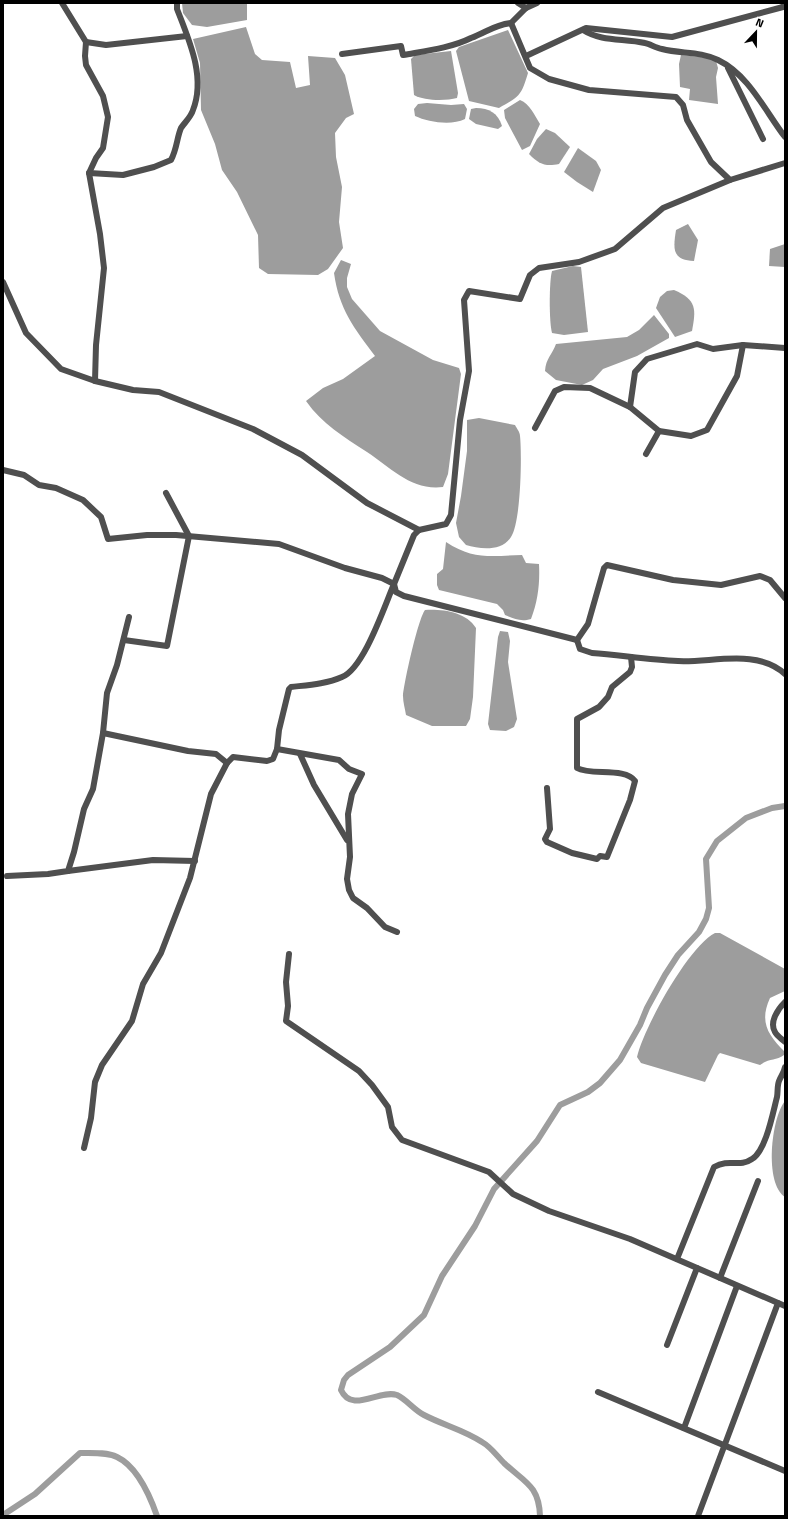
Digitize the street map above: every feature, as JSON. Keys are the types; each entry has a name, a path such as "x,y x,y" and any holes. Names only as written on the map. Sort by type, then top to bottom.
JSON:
{"street":[{"path":"62,3 86,42 86,65 103,96 108,117 103,148 96,158 89,173 100,234 104,268 96,345 95,382"},
{"path":"89,173 123,175 154,167 171,160 177,149 181,129 193,111 198,86 193,54 177,9 177,3"},
{"path":"518,3 526,8"},
{"path":"342,54 401,46 402,55 416,53 470,39 498,24 511,23 526,8 537,3"},
{"path":"526,56 586,28 672,37 783,7 784,3"},
{"path":"511,23 530,68 549,79 589,90 676,97 683,105 686,120 711,162 730,180"},
{"path":"583,30 589,34 605,39 645,43 662,49 700,54 726,65 751,88 785,137"},
{"path":"86,42 106,45 187,36"},
{"path":"726,65 763,139"},
{"path":"84,1148 91,1118 95,1082 100,1069 132,1021 143,984 161,953 195,860 211,794 227,763 230,759 238,757 270,761 276,749 289,689 343,677 350,672 364,654 414,535 420,530 446,524 451,515 460,420 469,371 464,300 469,290 520,299 530,275 539,268 579,262 615,249 663,208 730,180 785,163"},
{"path":"3,282 26,333 61,369 95,382 133,390 160,392 254,429 302,455 367,503 420,530"},
{"path":"630,407 635,372 647,359 697,344 713,349 743,345 785,348"},
{"path":"535,428 555,391 564,387 590,388 630,407 659,431 691,436 707,430 737,376 743,345"},
{"path":"646,454 659,431"},
{"path":"3,470 24,475 39,484 56,488 83,500 101,517 108,539 147,535 189,536 279,544 345,568 382,578 394,584 396,592 404,596 577,640"},
{"path":"124,640 167,646 189,536 166,493"},
{"path":"577,640 588,624 604,568 607,565 673,580 721,584 760,576 766,577 785,598"},
{"path":"68,871 84,809 93,789 103,733 107,693 124,640 129,617"},
{"path":"577,640 580,649 592,653 680,662 752,660 765,663 785,674"},
{"path":"547,788 550,829 545,839 547,842 572,853 597,859 600,856 607,857 630,800 635,780 630,776 621,774 577,768 577,720 599,706 608,696 612,687 630,672 632,667 631,657"},
{"path":"103,733 188,751 216,754 227,763"},
{"path":"276,749 339,760 349,769 362,774 352,794 348,814 348,842 350,857 347,879 349,890 353,898 372,912 385,927 396,932"},
{"path":"300,754 314,785 348,842"},
{"path":"7,876 48,874 153,860 195,860"},
{"path":"289,954 286,982 288,1006 286,1021 359,1071 372,1085 388,1107 392,1128 402,1140 489,1172 513,1194 548,1211 630,1239 785,1306"},
{"path":"785,1002 777,1010 773,1023 774,1032 785,1042"},
{"path":"677,1259 714,1167 723,1162 744,1163 754,1158 761,1150 777,1095 779,1082 783,1077 785,1068"},
{"path":"720,1278 758,1181"},
{"path":"667,1345 697,1268"},
{"path":"684,1428 737,1286"},
{"path":"698,1516 778,1303"},
{"path":"598,1392 785,1471"}],"shaded area":[{"path":"182,3 247,3 247,20 207,27 192,25 183,13"},
{"path":"246,27 255,54 262,60 290,62 296,88 310,85 308,56 335,58 345,75 354,114 346,118 335,133 336,157 342,187 339,222 343,248 328,269 318,275 268,274 259,268 258,235 237,192 222,170 215,144 201,110 200,63 193,39"},
{"path":"508,30 528,73 519,95 499,108 469,101 456,51 459,47"},
{"path":"451,51 458,93 457,98 435,100 414,95 411,59 415,55"},
{"path":"681,55 710,58 716,61 718,68 716,77 718,104 689,100 690,89 680,87 679,64"},
{"path":"520,100 529,107 540,124 530,146 522,150 505,118 504,110"},
{"path":"427,103 451,105 464,104 467,109 465,119 446,123 426,120 415,116 414,109 418,104"},
{"path":"476,108 489,110 492,112 498,118 502,126 498,129 476,124 469,119 471,109"},
{"path":"546,129 555,133 570,147 559,164 542,164 529,154 537,139"},
{"path":"578,148 596,161 601,170 593,192 564,172"},
{"path":"688,224 698,240 694,261 678,256 674,243 676,230"},
{"path":"785,244 785,267 769,266 770,249"},
{"path":"341,260 351,264 347,278 347,287 352,299 380,331 433,360 459,368 461,374 448,474 443,487 421,485 402,477 334,430 319,417 306,401 323,388 343,379 375,356 348,318 336,286 334,273"},
{"path":"573,266 581,267 588,332 564,335 552,333 550,320 550,284 552,271"},
{"path":"674,290 682,294 691,302 694,311 692,331 675,337 656,308 660,297 667,291"},
{"path":"654,315 669,334 669,338 637,356 603,369 593,380 582,385 556,380 545,371 548,360 556,344 627,337 639,330"},
{"path":"479,418 515,425 520,436 520,488 517,518 511,537 507,542 490,548 478,548 466,545 459,537 456,523 467,451 467,420"},
{"path":"446,542 465,552 482,556 522,555 526,563 539,564 538,592 531,619 515,619 505,615 503,610 497,604 439,590 437,585 437,574 443,569"},
{"path":"425,610 446,611 460,615 466,618 476,628 473,697 470,719 466,726 432,726 406,715 403,698 404,689 415,638"},
{"path":"500,631 508,632 510,641 508,662 517,719 514,727 506,731 490,730 488,724 498,637"},
{"path":"715,933 720,933 785,969 785,991 770,998 765,1014 767,1028 774,1040 785,1052 784,1055 766,1061 760,1065 720,1053 705,1082 641,1063 637,1057 641,1044 658,1008 681,970 693,954 704,941"},
{"path":"785,1101 785,1197 778,1190 774,1179 772,1150 776,1121 780,1109"}],"waterway":[{"path":"540,1516 537,1497 529,1485 485,1444 468,1434 424,1415 397,1395 390,1394 359,1401 352,1400 346,1397 341,1390 344,1380 348,1375 390,1347 424,1315 442,1276 475,1226 494,1189 537,1141 560,1105 588,1092 600,1083 620,1060 640,1025 647,1008 665,975 678,955 699,932 706,919 709,908 706,859 717,841 746,818 772,808 785,806"},
{"path":"3,1515 35,1494 80,1453 94,1453 113,1455 131,1468 147,1491 157,1516"}]}
